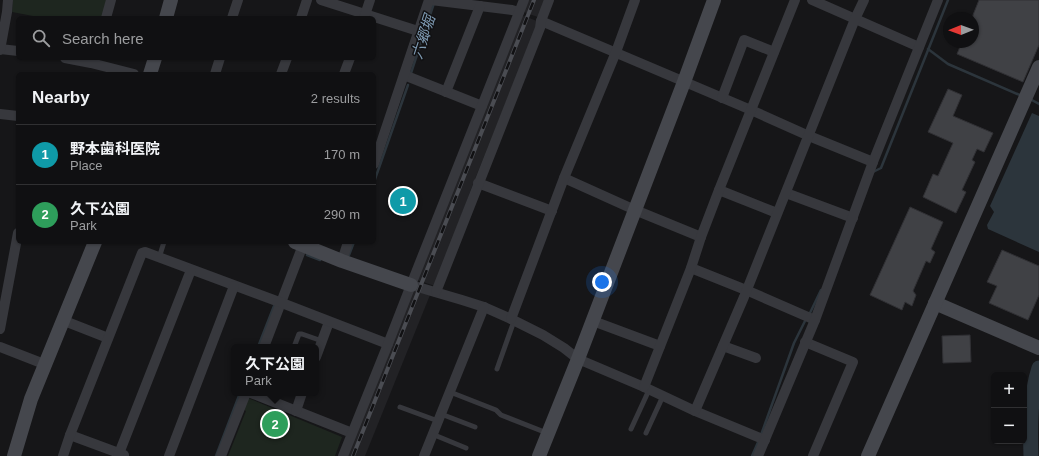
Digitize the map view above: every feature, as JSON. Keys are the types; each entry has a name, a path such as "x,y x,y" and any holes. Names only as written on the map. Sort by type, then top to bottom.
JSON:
{"street":[{"path":"8,0 2,26 0,50 16,51"},
{"path":"107,16 112,0"},
{"path":"233,16 238,0"},
{"path":"302,16 307,0"},
{"path":"322,0 365,16 370,0"},
{"path":"376,158 418,31 430,0 477,4 519,12"},
{"path":"343,456 524,0"},
{"path":"436,292 540,28 549,0"},
{"path":"513,320 564,178 616,52 635,0"},
{"path":"539,456 593,322 714,0"},
{"path":"646,388 660,346 691,268 719,190 795,0"},
{"path":"812,0 919,47"},
{"path":"695,411 778,213 855,19 864,0"},
{"path":"758,456 815,320 873,162 938,0"},
{"path":"166,16 169,1"},
{"path":"446,92 477,4"},
{"path":"376,19 418,31"},
{"path":"541,21 873,162"},
{"path":"722,98 744,40 774,52"},
{"path":"92,60 103,68 124,72"},
{"path":"151,72 154,60"},
{"path":"216,72 219,60"},
{"path":"283,72 286,60"},
{"path":"345,72 349,60"},
{"path":"868,456 1039,67"},
{"path":"404,75 482,106"},
{"path":"0,114 16,116"},
{"path":"564,178 635,210 701,237"},
{"path":"478,183 552,211"},
{"path":"719,190 778,213"},
{"path":"786,193 853,218"},
{"path":"0,328 16,244"},
{"path":"14,456 31,399 44,364 93,244"},
{"path":"265,344 282,303 299,244 411,285 484,307 543,334 578,359 695,411 765,440"},
{"path":"342,261 347,244"},
{"path":"63,456 70,434 108,338 142,253 144,252 388,344"},
{"path":"691,268 815,320"},
{"path":"70,434 121,455 191,270"},
{"path":"170,456 234,286"},
{"path":"935,302 1034,346"},
{"path":"424,456 484,307"},
{"path":"62,320 108,338"},
{"path":"319,349 329,322"},
{"path":"593,322 660,346"},
{"path":"805,342 853,362 813,456"},
{"path":"723,346 756,358"},
{"path":"0,347 44,364"},
{"path":"221,456 245,396"},
{"path":"296,411 301,396"},
{"path":"274,397 296,411 352,433"}],"lane":[{"path":"158,258 163,244"},
{"path":"497,369 513,320"},
{"path":"295,344 299,334 322,341"},
{"path":"631,429 646,388"},
{"path":"450,392 496,410 500,415 549,434"},
{"path":"646,433 663,396"},
{"path":"400,407 475,428"},
{"path":"432,434 466,448"}],"shaded area":[{"path":"13,0 109,0 103,16 33,16 12,12"},
{"path":"529,0 547,0 538,17 524,11"},
{"path":"524,16 538,22 473,184 435,286 417,280 522,17"},
{"path":"1032,113 1039,116 1039,252 988,229 987,225 994,212 990,206"},
{"path":"412,290 430,295 365,456 347,456"},
{"path":"248,398 342,437 335,456 228,456 246,411 243,409"}],"building":[{"path":"979,0 1039,0 1039,45 1023,82 957,54 960,48 979,48 979,12 974,12"},
{"path":"948,89 962,95 953,116 993,133 984,152 977,149 972,160 975,162 962,190 966,192 956,213 923,197 933,174 938,176 953,143 928,132"},
{"path":"400,191 411,195 406,211 394,207"},
{"path":"910,207 943,222 931,249 935,252 930,263 926,261 913,291 916,295 912,306 905,302 902,310 870,295"},
{"path":"1002,250 1039,266 1039,295 1028,320 989,303 997,286 987,282"},
{"path":"970,335 971,362 943,363 942,336"}],"waterway":[{"path":"873,172 881,168 948,0"},
{"name":"六郷堀","path":"411,73 434,3"},
{"path":"928,49 948,64 1022,96"},
{"name":"六郷堀","path":"376,176 408,85"},
{"path":"1030,99 1039,104"},
{"name":"六郷堀","path":"349,255 353,244"},
{"name":"六郷堀","path":"307,255 320,260"},
{"path":"809,315 821,290"},
{"name":"六郷堀","path":"259,344 274,306"},
{"path":"761,435 794,343 806,319"},
{"path":"1031,456 1032,401 1039,368"},
{"name":"六郷堀","path":"216,456 239,396"},
{"path":"752,456 759,440"}],"railway":[{"path":"353,456 534,0"}],"place":[{"name":"野本歯科医院","path":"403,201"},
{"name":"久下公園","path":"275,424"}]}
